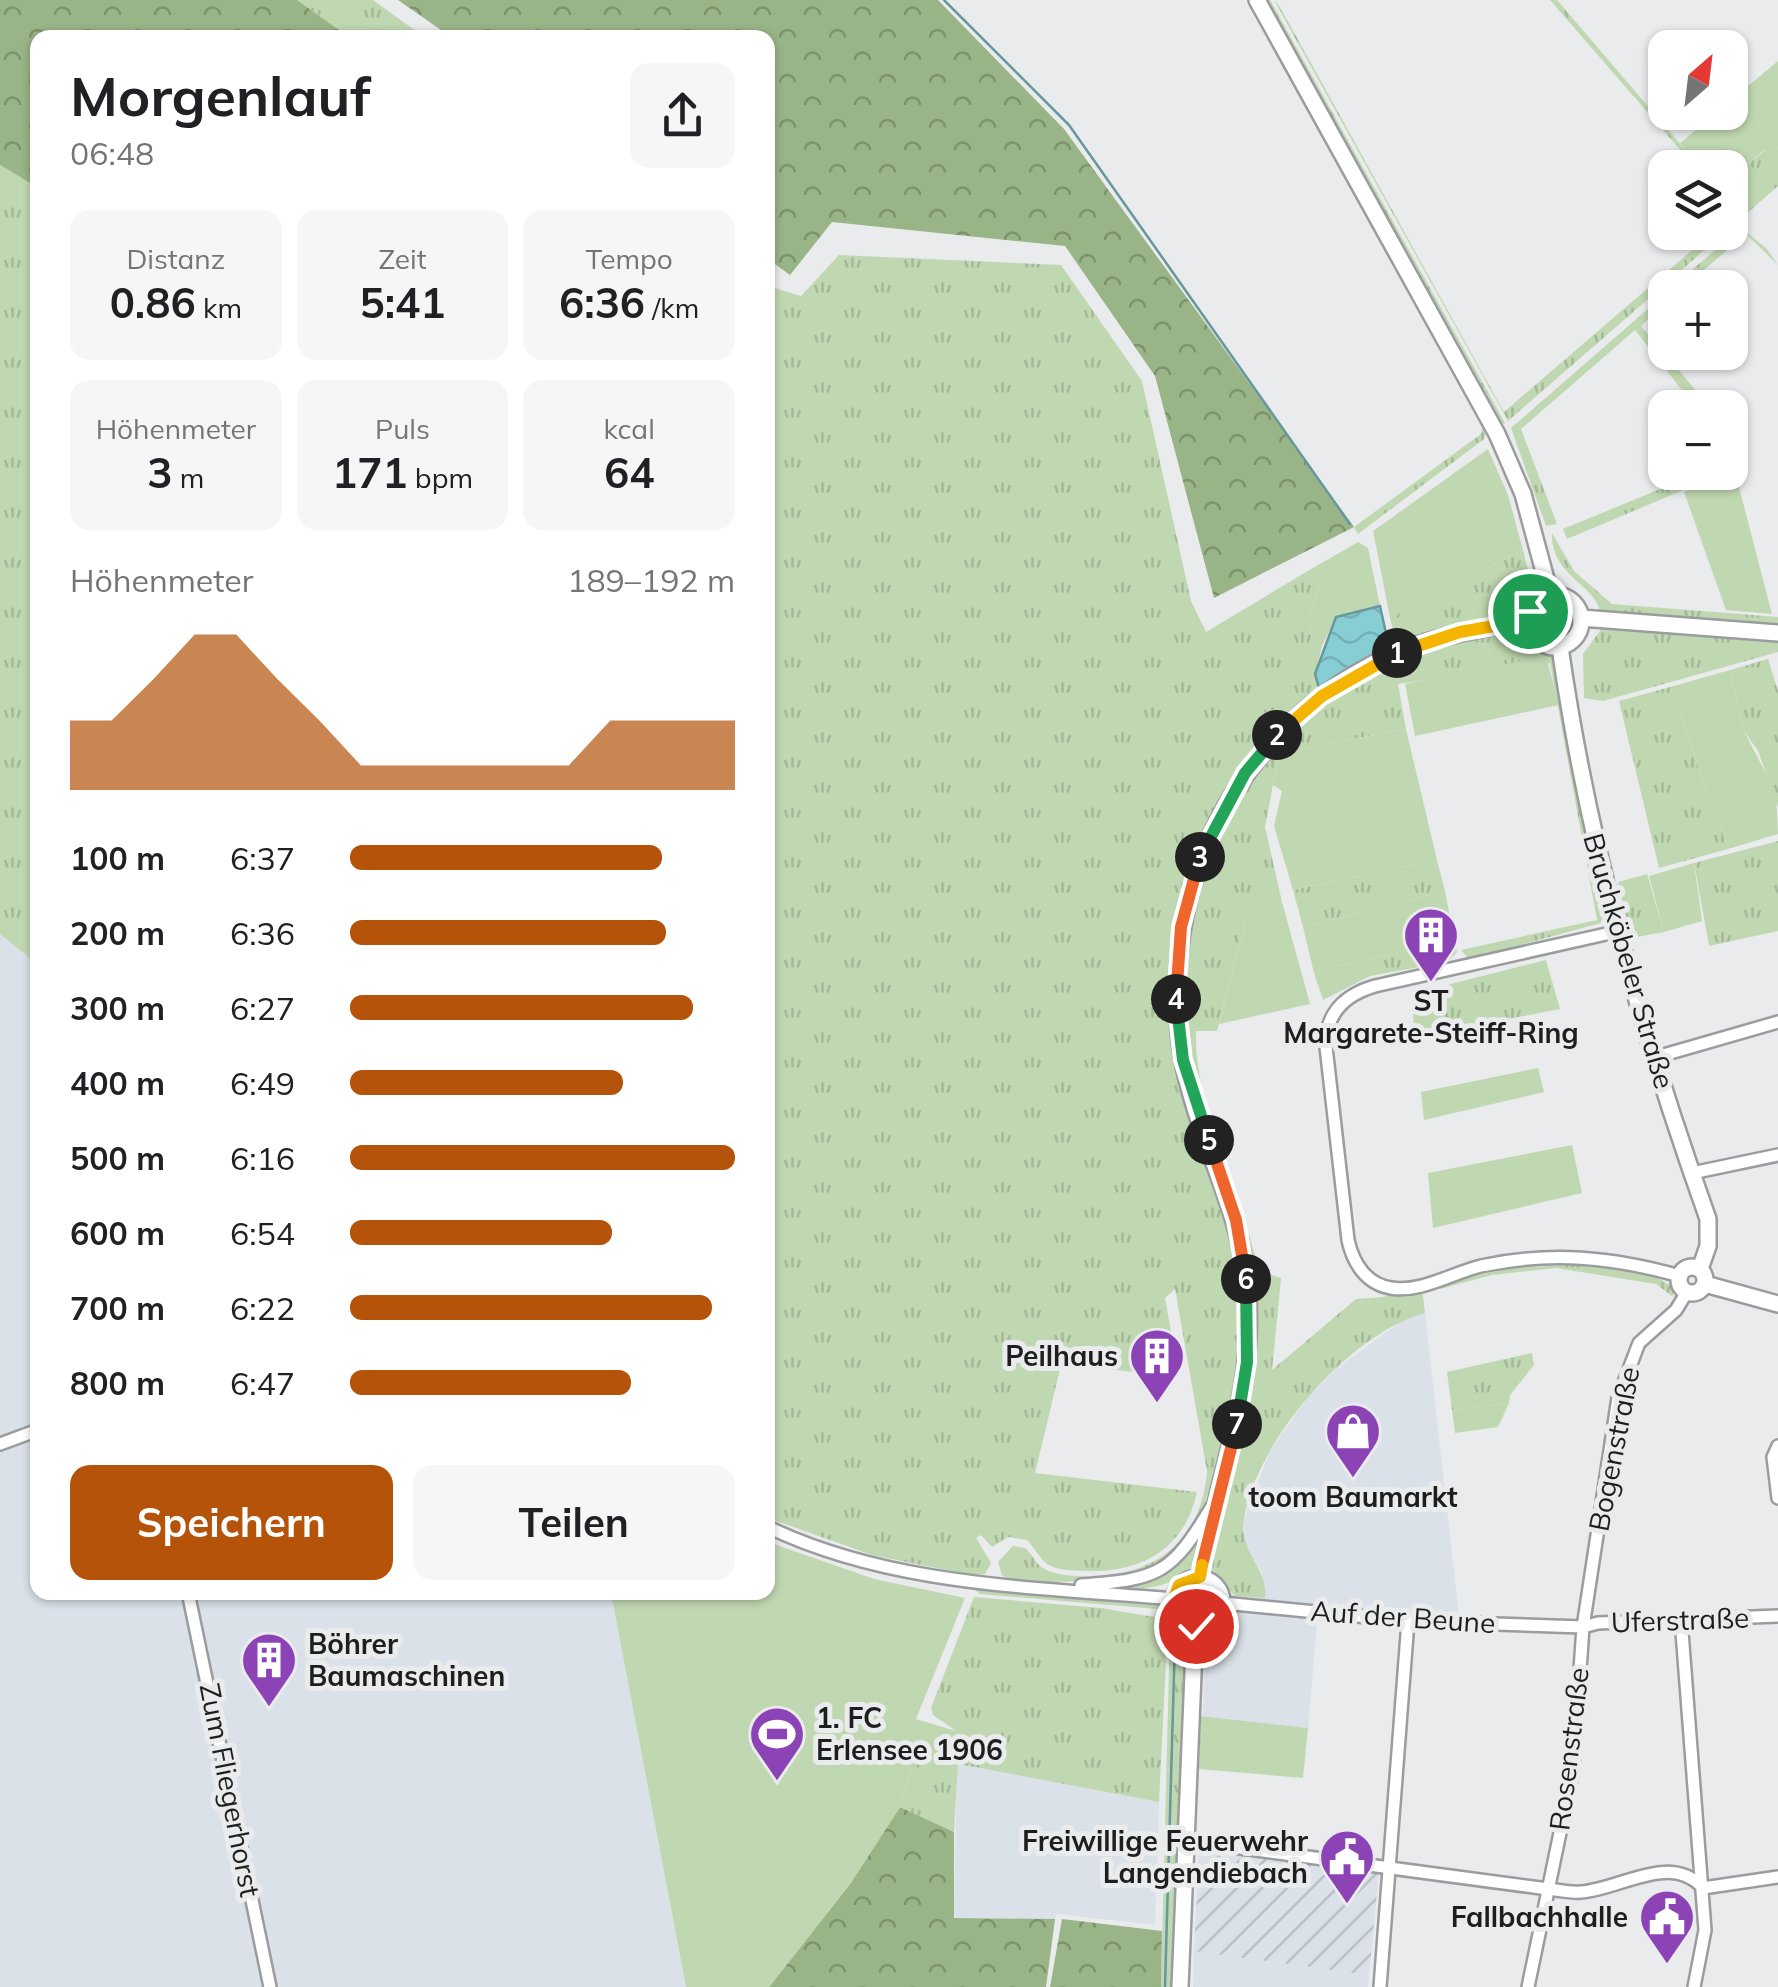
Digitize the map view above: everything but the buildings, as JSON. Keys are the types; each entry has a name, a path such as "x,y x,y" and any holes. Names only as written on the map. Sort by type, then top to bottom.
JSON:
{"main road":[{"path":"1257,0 1497,434 1523,494 1550,594"},
{"path":"1550,594 1568,597 1582,618 1574,640 1560,647 1538,641 1528,620 1534,603 1550,594"},
{"path":"1582,618 1778,632"},
{"path":"1200,1577 1247,1362 1248,1290 1236,1220 1193,1097 1179,1030 1177,953 1194,875 1245,773 1266,746 1322,696 1360,671 1418,645 1528,620"},
{"name":"Bruchköbeler Straße","path":"1560,647 1585,798 1615,932 1708,1219 1702,1277"},
{"path":"1702,1277 1696,1293 1684,1284 1687,1268 1778,1304"},
{"path":"1200,1577 1219,1588 1222,1603 1211,1623 1196,1626 1176,1614 1174,1599 1179,1585 1200,1577"},
{"path":"1180,1987 1196,1626"}],"street":[{"path":"1615,932 1375,986 1340,1004 1328,1026 1326,1048 1348,1240 1359,1268 1375,1283 1394,1289 1420,1286 1494,1264 1560,1256 1628,1261 1684,1284"},
{"path":"1653,1058 1778,1022"},
{"path":"1692,1173 1778,1155"},
{"name":"Bogenstraße","path":"1583,1628 1622,1384 1640,1342 1676,1310 1684,1284"},
{"path":"0,1444 30,1433"},
{"path":"1778,1446 1773,1458 1778,1498"},
{"path":"1042,1588 1120,1584 1150,1576 1173,1562 1190,1543 1220,1493"},
{"path":"775,1530 839,1554 910,1571 1174,1599"},
{"name":"Zum Fliegerhorst","path":"190,1600 270,1987"},
{"name":"Auf der Beune","path":"1222,1603 1408,1621 1583,1628"},
{"name":"Uferstraße","path":"1583,1628 1778,1616"},
{"path":"1681,1619 1705,1930 1694,1987"},
{"path":"1380,1987 1408,1621"},
{"name":"Rosenstraße","path":"1528,1987 1573,1770 1583,1628"},
{"path":"1203,1843 1548,1890 1582,1892 1658,1873 1683,1872 1702,1888 1778,1878"}],"shaded area":[{"path":"0,934 30,958 30,1600 612,1600 686,1987 0,1987"},
{"path":"1425,1313 1459,1617 1318,1610 1308,1728 1203,1716 1205,1643 1225,1619 1228,1595 1258,1600 1262,1574 1244,1542 1244,1519 1270,1451 1308,1397 1336,1369 1404,1319"},
{"path":"957,1764 1159,1802 1155,1925 1057,1914 1055,1919 954,1918"},
{"path":"1199,1847 1379,1872 1369,1975 1194,1951"},
{"path":"1194,1951 1369,1975 1368,1987 1193,1987"}],"green space":[{"path":"0,0 297,0 339,30 30,30 30,183 0,165"},
{"path":"297,0 373,0 414,30 339,30"},
{"path":"398,0 938,0 1064,129 1354,527 1214,598 1155,376 1065,246 832,222 790,275 775,264 775,30 441,30"},
{"path":"1250,0 1488,426 1484,439 1358,534 1354,527 1481,434 1483,424"},
{"path":"1264,0 1270,0 1505,423 1501,425"},
{"path":"1274,0 1504,412 1648,288 1648,299 1508,421"},
{"path":"1550,0 1557,0 1648,106 1648,113"},
{"path":"1778,61 1778,148 1770,155 1764,150 1748,164 1748,150 1686,150 1680,143 1696,130 1748,130 1748,86"},
{"path":"1663,130 1668,130 1685,150 1680,150"},
{"path":"1778,148 1778,186 1748,212 1748,164 1765,150 1770,154"},
{"path":"0,165 30,182 30,958 0,934"},
{"path":"1748,234 1766,248 1778,265 1748,236"},
{"path":"1692,250 1704,250 1681,270 1669,270"},
{"path":"1715,250 1727,250 1704,270 1692,270"},
{"path":"839,255 1061,265 1142,381 1191,601 1206,632 1306,572 1321,584 1309,616 1312,640 1322,646 1315,674 1320,691 1277,737 1232,800 1196,868 1177,927 1172,1003 1232,1237 1242,1336 1240,1386 1230,1435 1189,1536 1170,1560 1137,1574 1089,1580 1022,1581 1002,1575 998,1562 1013,1546 1025,1548 1040,1566 1058,1574 1118,1574 1157,1559 1186,1533 1197,1515 1207,1471 1175,1289 1165,1298 1179,1376 1061,1365 1035,1473 1197,1492 1182,1529 1158,1554 1125,1568 1066,1570 1047,1564 1027,1540 1008,1537 992,1547 981,1535 976,1538 991,1563 985,1574 971,1575 872,1555 775,1520 775,288 801,296"},
{"path":"1648,309 1648,320 1641,326 1648,334 1648,347 1635,330 1521,429 1557,524 1546,526 1511,428"},
{"path":"1666,370 1678,370 1696,390 1682,390"},
{"path":"1488,449 1508,495 1523,550 1390,618 1373,531"},
{"path":"1658,490 1684,490 1567,539 1563,529"},
{"path":"1740,490 1772,614 1726,610 1684,492"},
{"path":"1552,533 1574,571 1612,604 1778,617 1778,628 1600,611 1558,559"},
{"path":"1358,542 1368,548 1380,606 1336,617 1322,646 1312,641 1309,616 1321,584 1306,572"},
{"path":"1523,550 1531,582 1539,582 1535,598 1523,611 1398,646 1390,618"},
{"path":"1555,599 1570,605 1576,620 1570,635 1555,641 1540,635 1534,620 1540,605"},
{"path":"1646,625 1778,637 1778,652 1603,701 1584,698 1583,654 1602,628"},
{"path":"1518,630 1552,657 1605,911 1601,923 1469,959 1461,950 1597,920 1550,663 1398,684 1406,729 1279,753 1265,827 1282,902 1253,911 1245,922 1217,1031 1196,1031 1197,1059 1210,1119 1259,1271 1281,1278 1272,1370 1356,1299 1384,1297 1421,1281 1425,1313 1366,1343 1310,1395 1287,1425 1252,1489 1244,1519 1245,1541 1263,1578 1265,1598 1235,1596 1212,1570 1213,1553 1247,1397 1254,1300 1244,1237 1204,1120 1189,1060 1184,977 1194,901 1218,832 1256,771 1305,720 1366,678 1438,648"},
{"path":"1546,656 1559,705 1415,736 1405,684"},
{"path":"1768,659 1778,691 1778,807 1758,751 1744,731 1730,670"},
{"path":"1730,670 1744,731 1776,793 1778,834 1728,849 1670,687"},
{"path":"1670,687 1728,849 1659,868 1619,701"},
{"path":"1406,729 1437,860 1293,890 1274,826 1282,791 1273,785 1279,753"},
{"path":"1778,841 1778,931 1709,946 1694,863"},
{"path":"1437,860 1445,891 1303,927 1293,890"},
{"path":"1694,863 1702,921 1664,932 1649,876"},
{"path":"1647,874 1664,932 1631,938 1618,882"},
{"path":"1445,891 1454,938 1314,973 1303,927"},
{"path":"1282,902 1310,1004 1219,1024 1245,922 1252,911"},
{"path":"1454,938 1457,952 1447,962 1370,976 1323,1000 1314,973"},
{"path":"1546,960 1560,1009 1415,1037 1413,1014 1419,992"},
{"path":"1538,1068 1544,1092 1424,1120 1421,1092"},
{"path":"1572,1145 1582,1193 1433,1228 1428,1173"},
{"path":"1584,1264 1618,1267 1654,1277 1673,1288 1673,1297 1656,1284 1556,1268 1492,1275 1440,1289 1440,1284 1510,1268"},
{"path":"1532,1353 1534,1365 1510,1395 1509,1403 1452,1410 1447,1372"},
{"path":"1509,1403 1498,1427 1455,1433 1452,1410"},
{"path":"1199,1534 1194,1563 1186,1573 1163,1585 1119,1589 1151,1579"},
{"name":"1. FC Erlensee 1906","path":"775,1544 874,1579 965,1598 916,1719 956,1731 950,1760 917,1754 900,1807 850,1884 769,1987 686,1987 612,1600 775,1600"},
{"path":"974,1589 1162,1606 1171,1612 1187,1636 1157,1609 980,1594"},
{"path":"974,1597 1101,1608 1160,1618 1166,1661 1159,1802 958,1764 954,1832 900,1807 917,1754 950,1760 956,1731 933,1715 931,1708"},
{"path":"1170,1627 1188,1643 1176,1987 1161,1987"},
{"path":"1201,1716 1308,1728 1303,1778 1199,1769"},
{"path":"900,1807 954,1832 954,1918 1055,1919 1046,1987 769,1987 850,1884"},
{"path":"1062,1919 1162,1931 1161,1987 1050,1987"}],"water":[{"path":"1380,606 1389,647 1320,691 1315,674 1336,617"}],"waterway":[{"path":"944,0 1069,125 1350,524"},
{"path":"1165,1987 1175,1640"}],"place":[{"name":"ST Margarete-Steiff-Ring","path":"1431,984"},
{"name":"Peilhaus","path":"1157,1405"},
{"name":"toom Baumarkt","path":"1353,1480"},
{"name":"Böhrer Baumaschinen","path":"269,1709"},
{"name":"1. FC Erlensee 1906","path":"777,1783"},
{"name":"Freiwillige Feuerwehr Langendiebach","path":"1347,1906"},
{"name":"Fallbachhalle","path":"1667,1966"}],"route":[{"path":"1196,1626 1176,1614 1175,1592 1185,1580 1200,1577 1239,1417 1247,1362 1248,1290 1236,1220 1193,1097 1179,1030 1177,953 1194,875 1225,806 1245,773 1266,746 1322,696 1390,656 1460,632 1528,620 1530,611"}]}
